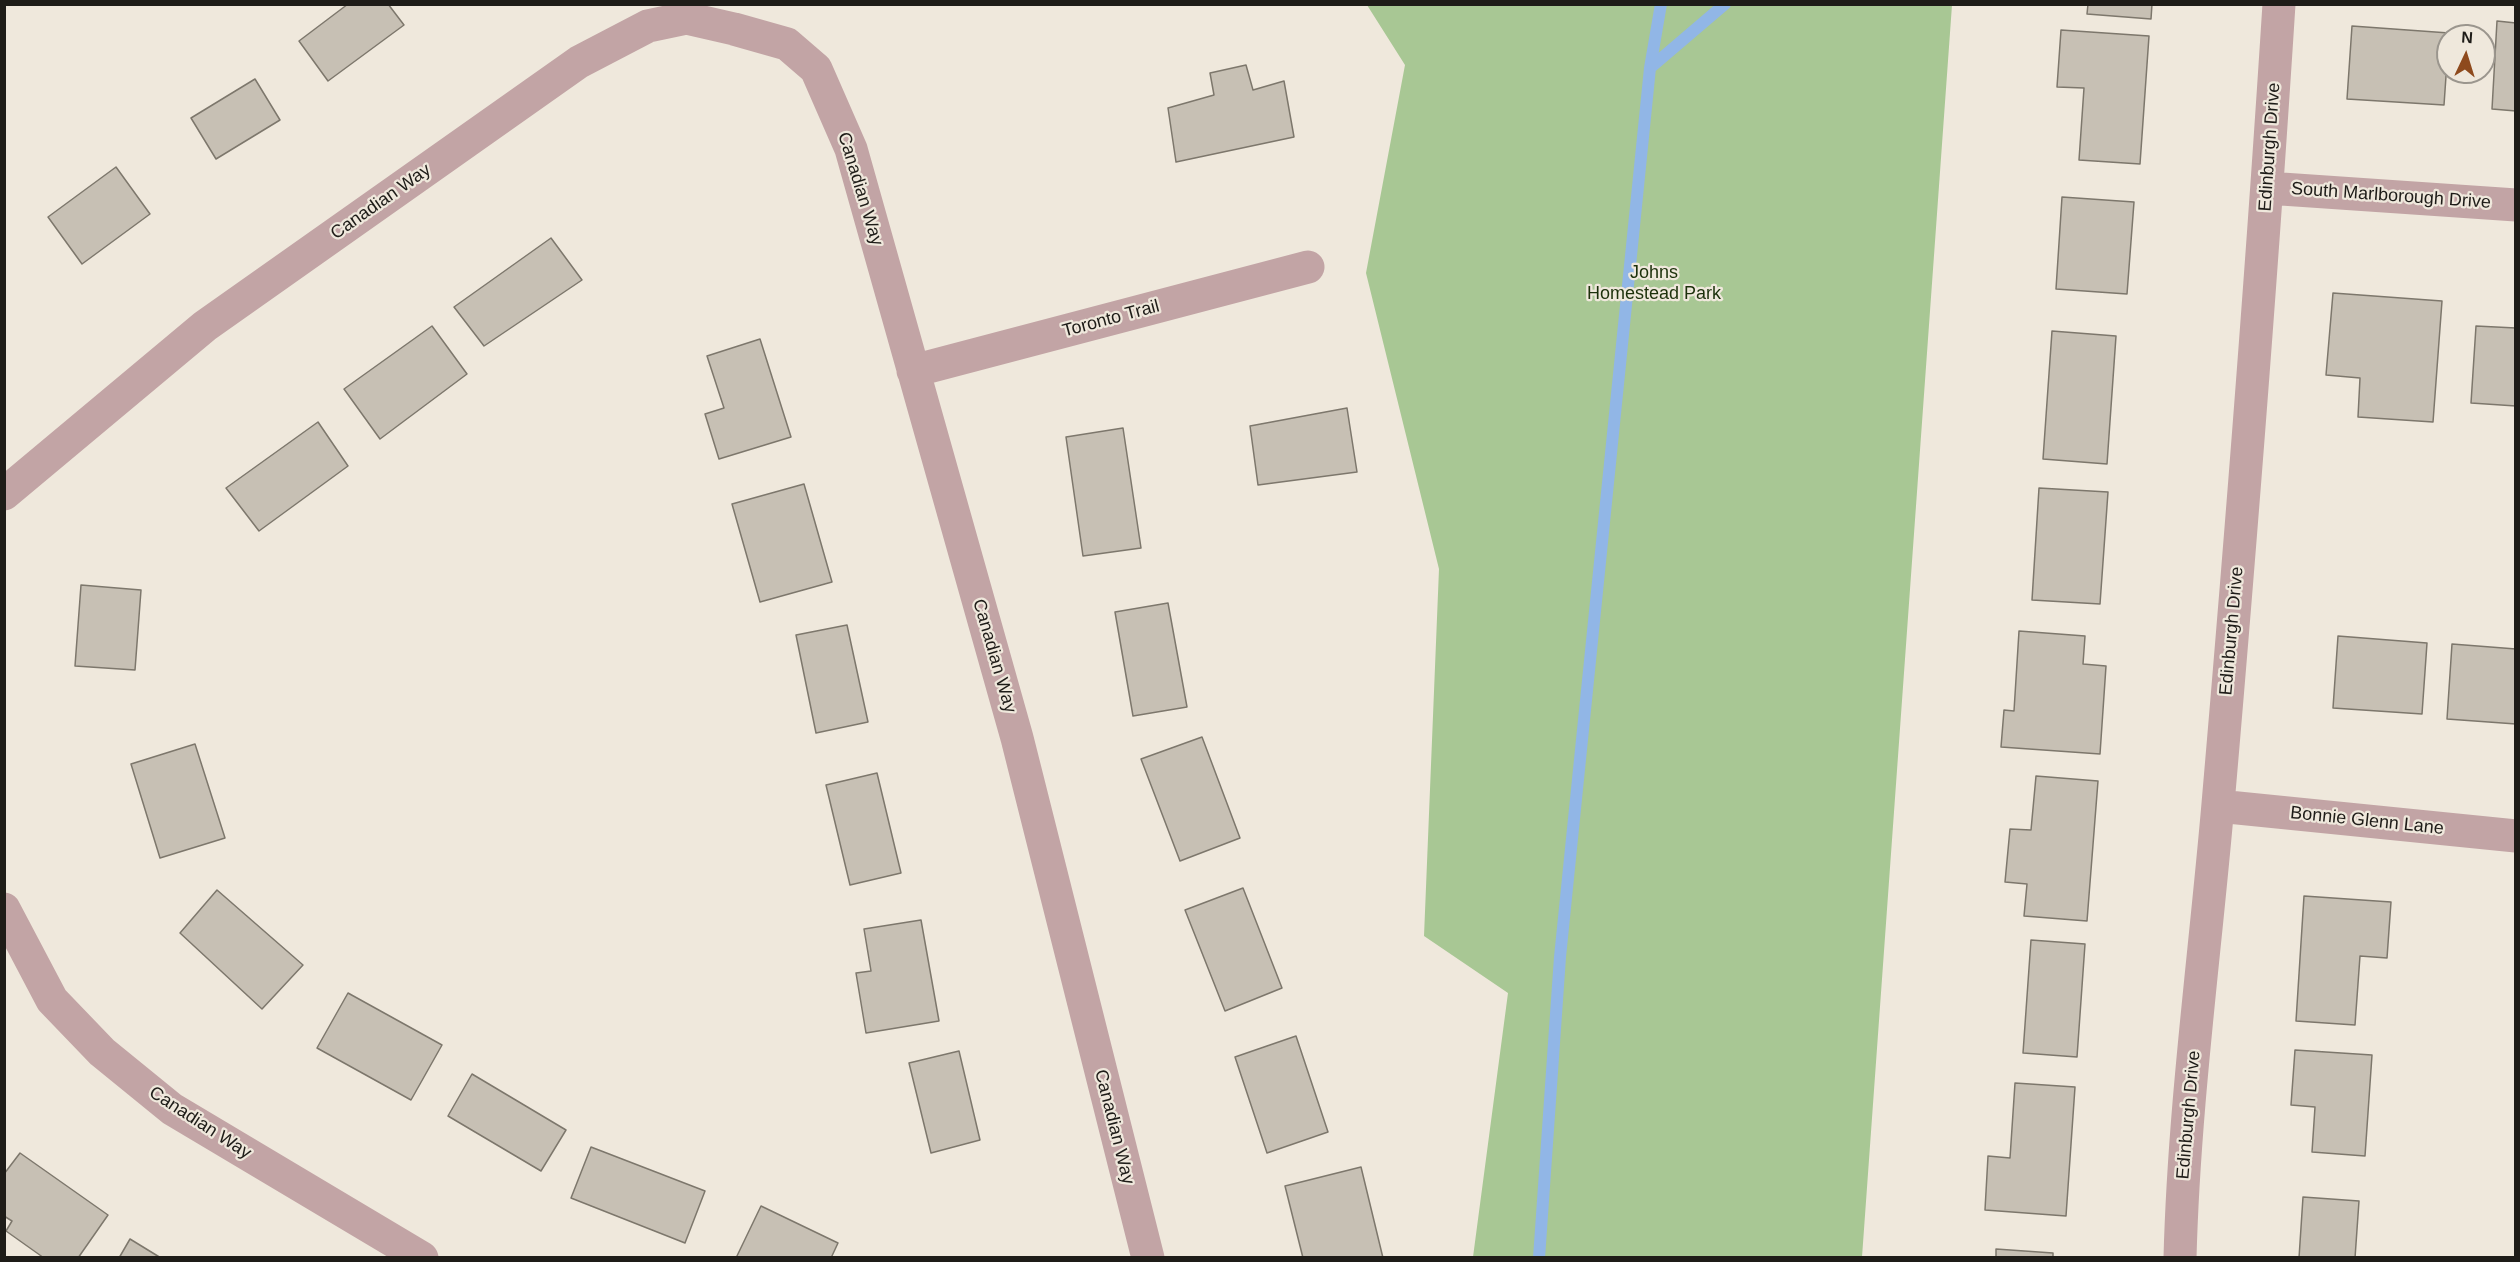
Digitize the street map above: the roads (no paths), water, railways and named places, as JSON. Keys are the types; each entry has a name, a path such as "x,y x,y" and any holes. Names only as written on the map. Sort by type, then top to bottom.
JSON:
{"street":[{"name":"Edinburgh Drive","path":"2180,1257 2182,1181 2218,806 2267,188 2279,4"},
{"name":"Canadian Way","path":"4,494 206,326 579,62 648,26 686,18 734,28 787,44 816,69 851,149 1017,738 1148,1257"},
{"name":"South Marlborough Drive","path":"2267,188 2516,205"},
{"name":"Toronto Trail","path":"913,371 1308,267"},
{"name":"Bonnie Glenn Lane","path":"2218,806 2516,836"},
{"name":"Canadian Way","path":"4,909 52,1000 102,1052 172,1109 422,1257"}],"waterway":[{"path":"1539,1258 1560,957 1650,68 1661,4"},
{"path":"1650,68 1725,4"}],"park label":[{"name":"Johns Homestead Park","path":"1654,283"}]}
